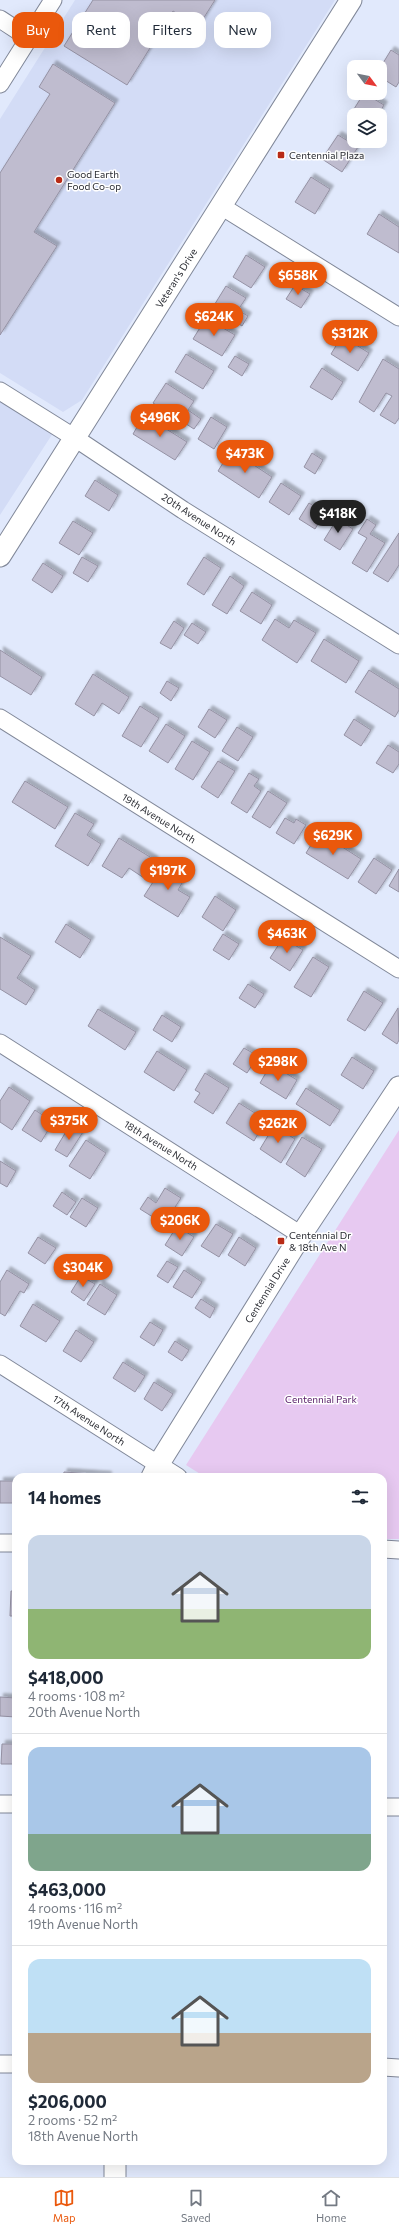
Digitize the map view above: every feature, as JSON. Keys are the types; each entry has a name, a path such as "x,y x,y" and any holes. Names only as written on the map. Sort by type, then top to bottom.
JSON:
{"street":[{"path":"45,12 53,0"},
{"name":"Veteran's Drive","path":"0,556 351,0"},
{"path":"0,19 12,27"},
{"path":"0,84 23,48"},
{"path":"221,206 399,317"},
{"name":"20th Avenue North","path":"0,391 75,438 183,510 399,645"},
{"name":"19th Avenue North","path":"0,718 399,969"},
{"name":"18th Avenue North","path":"0,1043 301,1235"},
{"name":"Centennial Drive","path":"155,1471 301,1235 399,1087"},
{"name":"17th Avenue North","path":"0,1364 155,1471"},
{"path":"0,1543 12,1543"},
{"path":"387,1549 399,1550"},
{"path":"0,1804 12,1804"},
{"path":"387,1807 399,1807"},
{"path":"0,2064 12,2064"},
{"path":"387,2068 399,2068"},
{"path":"115,2165 115,2177"}],"shaded area":[{"path":"75,0 335,0 82,400 63,412 0,373 0,119 45,48 64,48 64,17"},
{"path":"0,401 53,433 0,515"}],"green space":[{"name":"Centennial Park","path":"399,1130 399,1539 387,1539 387,1473 199,1473 186,1465"}],"building":[{"path":"93,0 215,0 206,14 206,12 138,12 138,48 150,48 127,85 64,46 72,33 72,48 130,48 130,12 85,12"},
{"path":"391,50 399,55 399,82 396,87 387,81 387,60 385,60"},
{"path":"53,64 115,103 34,232 57,246 0,335 0,173 50,94 39,87"},
{"path":"360,100 376,100 384,105 382,108 355,108"},
{"path":"338,135 347,140 347,148 357,148 342,172 322,159"},
{"path":"311,177 330,189 315,214 295,202"},
{"path":"379,214 399,227 399,253 367,234"},
{"path":"246,255 265,267 251,288 233,277"},
{"path":"295,285 310,294 301,308 286,299"},
{"path":"226,286 246,298 238,310 248,316 242,326 213,307"},
{"path":"206,318 235,335 222,356 193,339"},
{"path":"342,336 369,353 358,371 331,354"},
{"path":"186,354 214,371 203,389 175,372"},
{"path":"235,356 249,364 242,376 228,367"},
{"path":"383,359 399,369 399,418 395,424 380,415 392,396 386,393 374,412 359,402"},
{"path":"322,368 343,382 332,400 310,387"},
{"path":"166,383 194,401 188,410 201,419 194,429 153,403"},
{"path":"144,415 187,442 175,460 133,434"},
{"path":"211,417 227,427 214,449 198,439"},
{"path":"231,450 272,477 259,498 218,471"},
{"path":"312,453 323,460 315,474 304,467"},
{"path":"95,480 118,495 109,511 85,496"},
{"path":"281,483 301,496 289,515 269,502"},
{"path":"309,503 325,513 315,529 299,519"},
{"path":"337,519 353,529 340,550 324,540"},
{"path":"367,519 376,525 370,534 385,543 367,572 352,563 367,538 358,533"},
{"path":"73,521 93,533 79,555 59,543"},
{"path":"399,533 399,565 388,582 373,573"},
{"path":"82,557 98,566 88,582 73,573"},
{"path":"204,557 221,568 204,595 187,584"},
{"path":"43,563 63,576 52,593 32,580"},
{"path":"230,576 244,586 227,614 212,605"},
{"path":"252,592 272,605 261,624 240,611"},
{"path":"275,619 289,628 294,620 316,633 297,663 262,640"},
{"path":"174,621 184,628 171,649 160,643"},
{"path":"192,623 206,632 198,644 184,635"},
{"path":"324,639 359,661 346,683 311,661"},
{"path":"0,650 42,677 31,695 0,676"},
{"path":"369,670 399,689 399,710 395,717 355,692"},
{"path":"93,674 129,697 119,714 102,703 94,716 75,704"},
{"path":"167,681 179,688 171,701 160,693"},
{"path":"140,706 159,718 141,747 122,736"},
{"path":"209,709 227,720 215,738 198,727"},
{"path":"354,719 371,730 361,746 344,735"},
{"path":"166,724 185,736 168,763 149,751"},
{"path":"237,727 253,737 238,761 222,751"},
{"path":"192,741 210,752 193,780 175,769"},
{"path":"388,745 399,752 399,764 393,773 376,763"},
{"path":"218,761 235,771 218,798 201,787"},
{"path":"249,773 259,779 254,786 261,791 247,813 231,803"},
{"path":"25,781 68,807 55,829 12,802"},
{"path":"268,791 287,803 270,828 252,817"},
{"path":"75,813 94,824 87,835 101,844 88,866 55,846"},
{"path":"285,818 294,823 296,819 306,825 294,844 276,833"},
{"path":"319,832 361,859 348,879 306,853"},
{"path":"119,838 155,860 144,878 129,868 122,878 102,866"},
{"path":"374,858 392,870 376,894 358,882"},
{"path":"164,865 185,878 178,890 190,897 178,917 144,896"},
{"path":"399,869 399,892 389,886"},
{"path":"215,896 236,910 223,931 202,917"},
{"path":"66,924 91,940 80,958 55,942"},
{"path":"223,934 239,944 229,960 213,950"},
{"path":"0,937 31,956 17,978 35,990 26,1005 0,989"},
{"path":"283,938 303,950 290,971 270,958"},
{"path":"313,957 329,967 311,997 294,987"},
{"path":"248,984 264,994 255,1008 239,998"},
{"path":"364,991 383,1003 365,1031 347,1020"},
{"path":"398,1008 399,1040 397,1044 382,1034"},
{"path":"98,1009 136,1032 125,1050 88,1026"},
{"path":"162,1015 181,1027 172,1042 153,1030"},
{"path":"244,1048 258,1056 247,1073 233,1064"},
{"path":"157,1051 187,1070 174,1091 144,1072"},
{"path":"352,1057 374,1071 363,1089 341,1075"},
{"path":"271,1064 297,1080 286,1099 260,1083"},
{"path":"205,1073 229,1088 213,1114 194,1102 200,1093 195,1090"},
{"path":"9,1087 30,1101 12,1130 0,1122 0,1101"},
{"path":"306,1088 340,1110 330,1126 296,1104"},
{"path":"239,1103 266,1120 254,1141 226,1123"},
{"path":"35,1110 53,1122 41,1142 22,1130"},
{"path":"70,1125 83,1132 67,1157 55,1150"},
{"path":"274,1126 295,1139 281,1163 260,1149"},
{"path":"302,1137 322,1149 305,1177 286,1164"},
{"path":"86,1140 106,1153 90,1179 69,1166"},
{"path":"0,1161 16,1171 7,1187 0,1183"},
{"path":"165,1188 181,1198 164,1224 140,1209 148,1197 156,1203"},
{"path":"62,1192 76,1202 67,1215 53,1206"},
{"path":"82,1198 98,1208 86,1227 70,1217"},
{"path":"216,1224 233,1234 219,1257 201,1246"},
{"path":"177,1226 194,1237 182,1256 165,1245"},
{"path":"38,1237 56,1248 45,1264 28,1253"},
{"path":"239,1237 256,1248 245,1266 228,1255"},
{"path":"167,1261 178,1267 168,1283 157,1276"},
{"path":"7,1270 29,1284 24,1293 20,1291 5,1316 0,1313 0,1282"},
{"path":"184,1270 202,1282 192,1298 173,1287"},
{"path":"81,1276 95,1284 84,1301 71,1292"},
{"path":"100,1284 117,1295 105,1315 87,1304"},
{"path":"201,1299 215,1308 210,1318 195,1308"},
{"path":"33,1304 60,1321 46,1342 20,1326"},
{"path":"150,1322 163,1330 154,1346 140,1337"},
{"path":"76,1330 94,1342 81,1362 63,1351"},
{"path":"175,1341 189,1350 182,1361 168,1352"},
{"path":"123,1362 145,1376 135,1392 113,1378"},
{"path":"154,1382 173,1394 162,1411 144,1399"},
{"path":"0,1481 12,1481 12,1503 0,1503"},
{"path":"11,1591 12,1591 12,1616 10,1616"},
{"path":"0,1697 12,1698 12,1717 0,1716"},
{"path":"2,1744 12,1744 12,1764 1,1764"}],"place":[{"name":"Centennial Plaza","path":"281,155"},
{"name":"Good Earth Food Co-op","path":"59,180"},
{"name":"Centennial Dr & 18th Ave N","path":"281,1241"}]}
